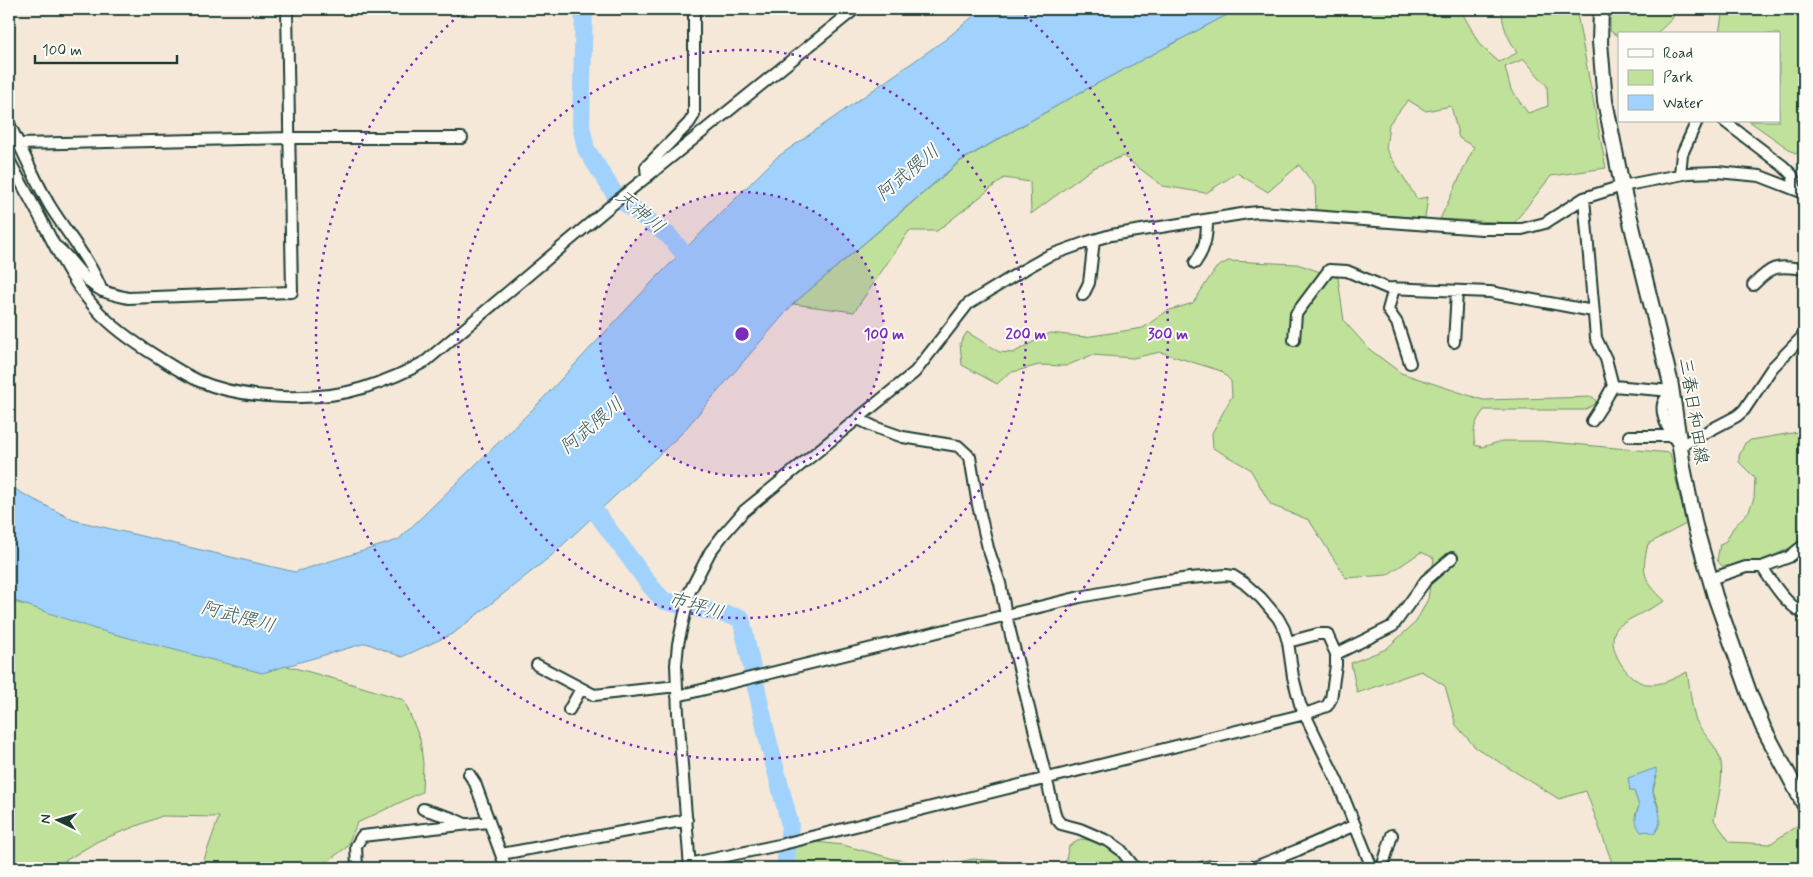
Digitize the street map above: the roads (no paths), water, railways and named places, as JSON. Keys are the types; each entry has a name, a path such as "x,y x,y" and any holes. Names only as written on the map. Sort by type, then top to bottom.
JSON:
{"main road":[{"name":"三春日和田線","path":"1601,9 1600,42 1605,100 1622,186 1663,347 1672,390 1676,441 1695,526 1710,579 1750,695 1763,727 1804,804"}],"street":[{"path":"52,243 65,253 93,285 102,291 128,298 292,292 287,9"},
{"path":"647,177 646,166 689,123 694,115 694,9"},
{"path":"9,160 52,243 77,285 97,311 131,341 179,370 200,381 218,387 255,395 288,397 327,395 362,388 411,370 426,361 601,214 855,9"},
{"path":"1680,174 1682,154 1697,122"},
{"path":"1725,122 1783,166 1792,175 1800,191"},
{"path":"9,124 50,206 76,242 97,278 102,291"},
{"path":"19,144 290,138 462,138"},
{"path":"1288,642 1318,634 1327,634 1336,654 1331,699 1327,706 1306,714 690,866 677,691 678,644 684,609 690,591 710,552 744,511 915,372 968,304 1048,256 1094,240 1168,225 1207,221 1236,214 1259,212 1464,227 1522,229 1545,223 1584,198 1622,186 1680,174 1717,172 1760,176 1800,191"},
{"path":"1584,198 1596,338 1606,359 1613,386 1592,421"},
{"path":"1195,263 1203,251 1207,235 1207,221"},
{"path":"1083,295 1089,283 1094,240"},
{"path":"1754,285 1768,271 1780,266 1804,269"},
{"path":"1294,340 1296,314 1329,270 1347,271 1387,288 1490,292 1593,311"},
{"path":"1394,288 1388,310 1397,323 1410,364"},
{"path":"1454,342 1457,292"},
{"path":"1629,436 1676,441 1737,416 1744,410 1772,368 1804,335"},
{"path":"1613,386 1672,390"},
{"path":"858,419 877,428 903,436 958,446 970,457 988,548 1000,583 1006,615 1056,818 1061,824 1080,829 1110,842 1121,850 1135,868"},
{"path":"1710,579 1746,567 1762,568 1789,557 1804,545"},
{"path":"1336,654 1393,626 1426,580 1452,558"},
{"path":"1762,568 1793,608 1804,614"},
{"path":"537,666 594,695 677,691 1080,597 1153,583 1226,575 1238,578 1261,598 1278,618 1288,642 1296,690 1338,783 1372,868"},
{"path":"568,710 582,689"},
{"path":"469,774 475,783 506,868"},
{"path":"424,809 464,824"},
{"path":"501,854 687,820"},
{"path":"357,868 356,846 362,836 488,822"},
{"path":"1201,868 1210,866 1255,867 1355,825"},
{"path":"1382,868 1392,835"}],"water":[{"name":"阿武隈川","path":"982,9 1238,9 1081,92 960,161 793,304 681,434 551,556 454,633 402,657 366,643 262,673 95,629 9,599 9,481 18,491 73,520 295,572 398,540 535,407 654,280 776,158 946,39"},
{"path":"1656,768 1653,792 1660,823 1654,834 1648,831 1641,832 1637,825 1636,816 1639,806 1634,791 1630,791 1628,778"}],"waterway":[{"name":"天神川","path":"584,9 581,125 586,149 616,196 669,236 697,269"},
{"name":"市坪川","path":"583,495 652,588 664,601 741,618 767,736 790,825 785,868"}]}
